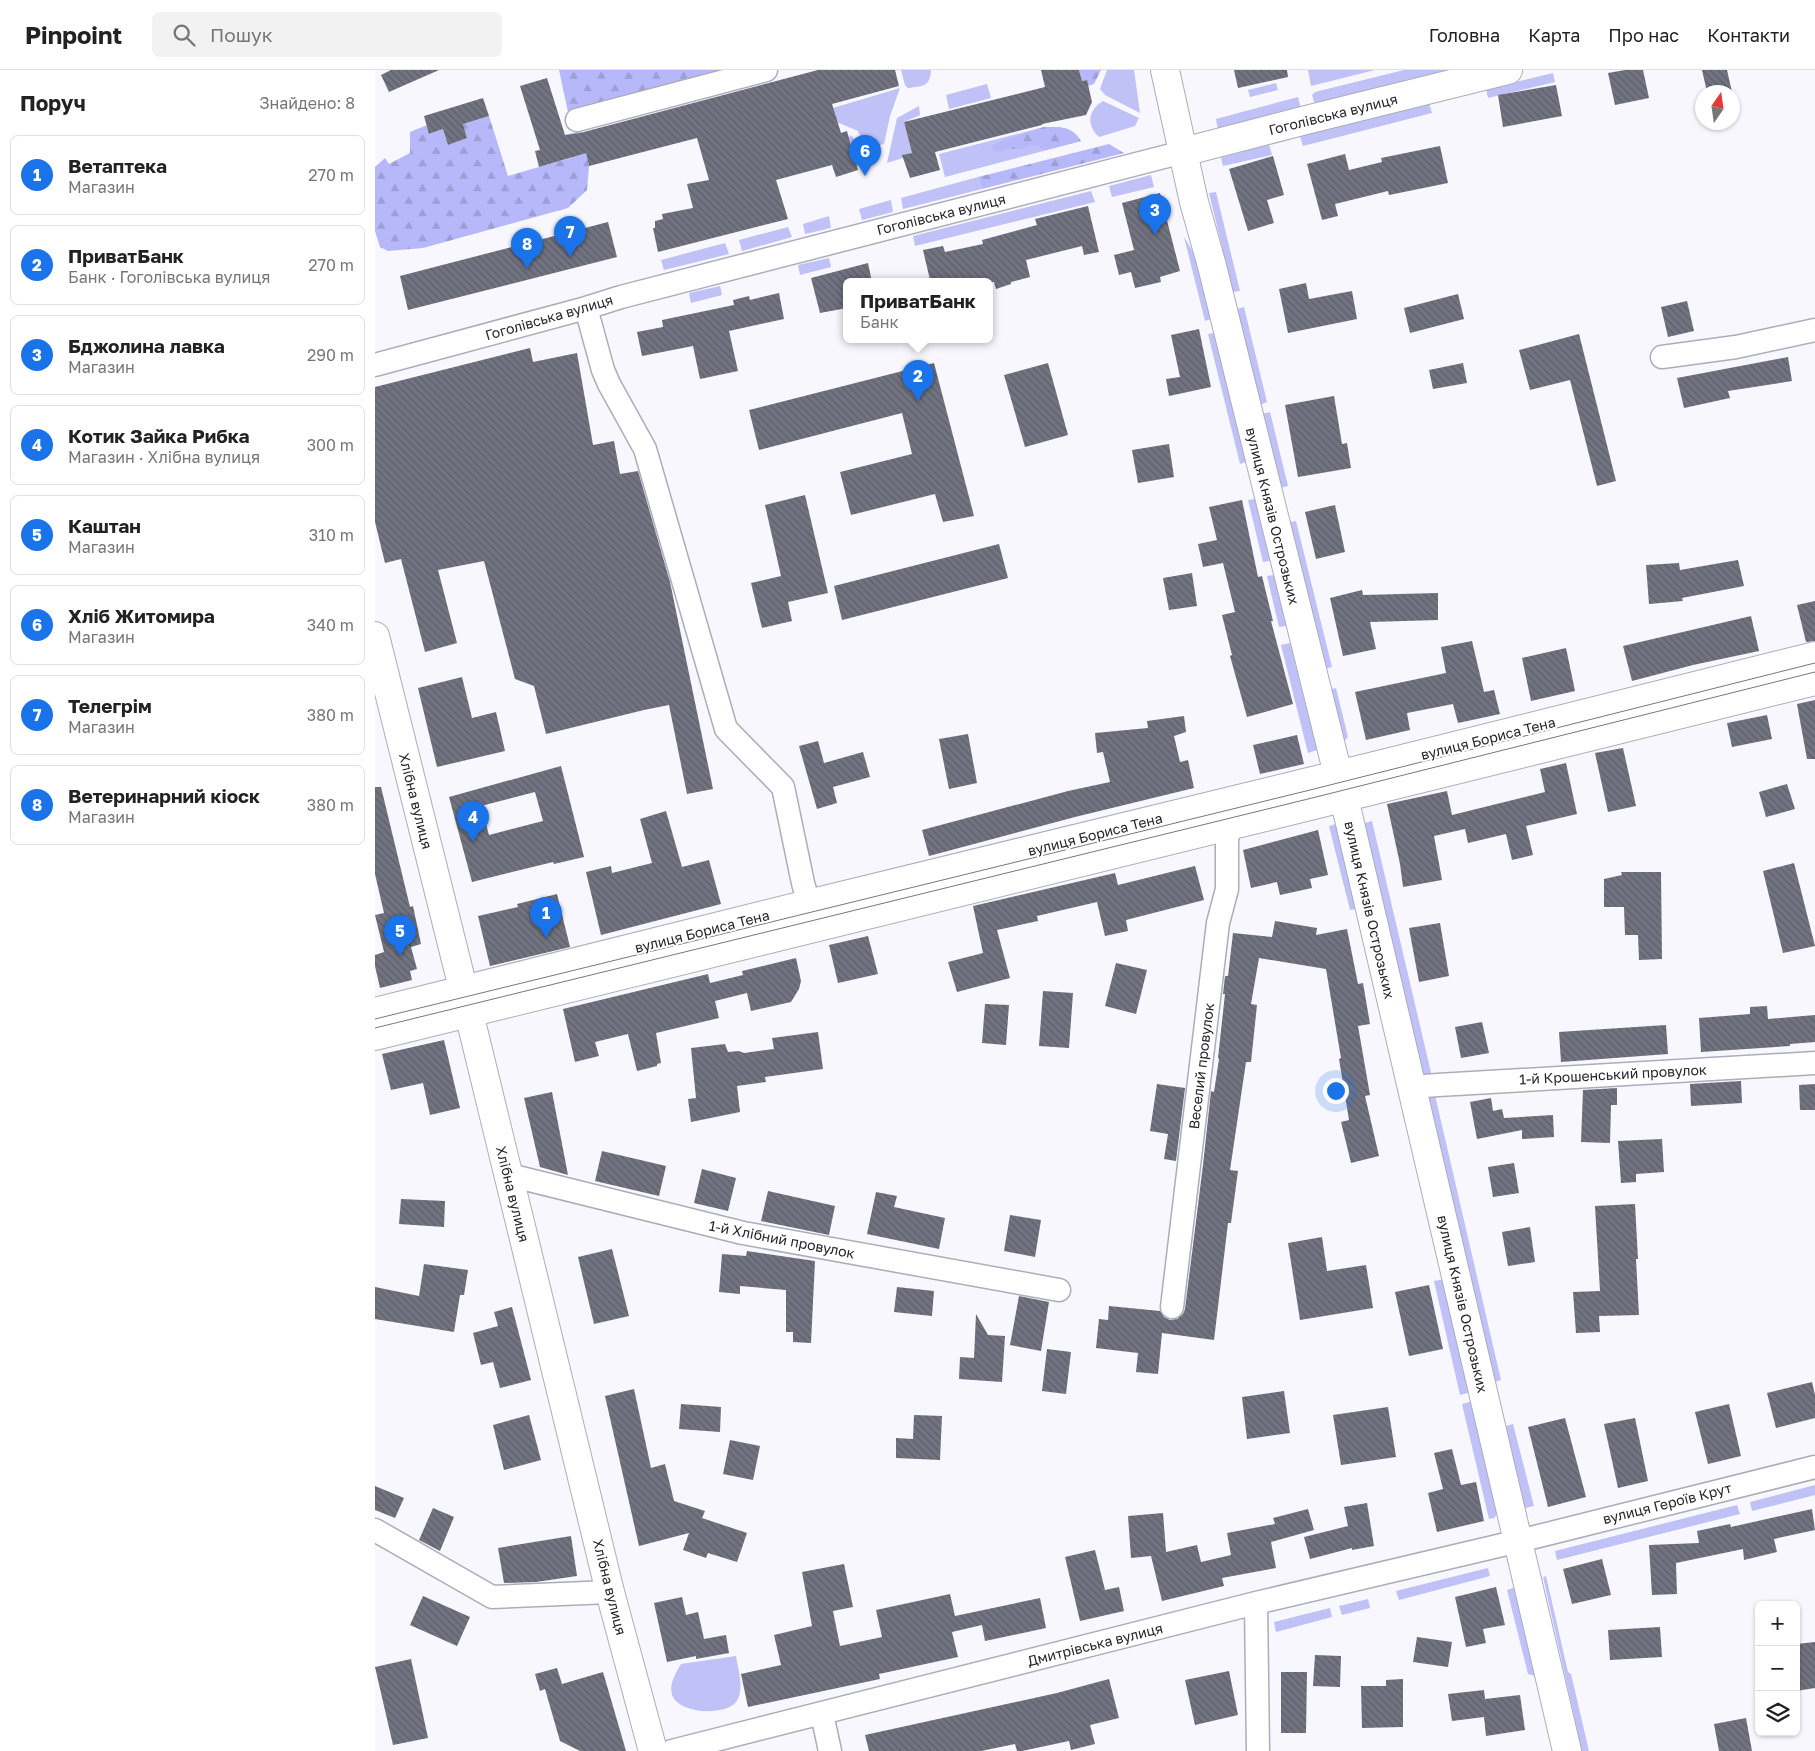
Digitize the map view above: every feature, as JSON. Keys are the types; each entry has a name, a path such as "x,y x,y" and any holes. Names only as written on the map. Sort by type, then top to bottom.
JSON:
{"street":[{"path":"577,120 764,70"},
{"name":"вулиця Князів Острозьких","path":"1165,70 1194,202 1213,266 1341,787 1567,1751"},
{"name":"Гоголівська вулиця","path":"375,365 630,295 1310,118 1508,70"},
{"path":"586,308 603,370 645,449 726,728 783,787 811,916"},
{"path":"1663,357 1736,347 1815,330"},
{"name":"Хлібна вулиця","path":"376,645 509,1175 610,1592 653,1751"},
{"name":"вулиця Бориса Тена","path":"811,916 1229,826 1341,787 1815,656"},
{"name":"вулиця Бориса Тена","path":"375,1012 466,1001 1341,787 1815,680"},
{"name":"Веселий провулок","path":"1172,1307 1218,923 1227,888 1227,841 1229,826"},
{"name":"вулиця Бориса Тена","path":"375,1036 466,1001"},
{"name":"1-й Крошенський провулок","path":"1412,1087 1815,1063"},
{"name":"1-й Хлібний провулок","path":"509,1175 743,1233 1059,1290"},
{"name":"вулиця Героїв Крут","path":"1519,1541 1815,1467"},
{"path":"375,1530 492,1598 610,1592"},
{"name":"Дмитрівська вулиця","path":"672,1751 1256,1603 1519,1541"},
{"path":"1256,1603 1258,1751"},
{"path":"822,1714 830,1751"}],"shaded area":[{"path":"901,70 931,70 929,80 925,85 908,88 905,85"},
{"path":"1107,70 1134,70 1140,113 1105,95 1100,89"},
{"path":"1308,70 1375,70 1311,86"},
{"path":"1404,70 1453,70 1315,105 1312,95 1315,92"},
{"path":"1553,73 1555,82 1488,98 1486,89"},
{"path":"1276,83 1278,90 1250,97 1248,90"},
{"path":"987,84 991,98 949,109 946,95"},
{"path":"900,88 890,116 884,144 868,144 862,139 858,131 839,123 831,125 796,119"},
{"path":"1298,97 1301,109 1218,130 1216,119"},
{"path":"1103,101 1139,118 1135,126 1099,137 1092,128 1091,118 1094,109"},
{"path":"1429,103 1432,113 1303,146 1300,136"},
{"path":"919,106 920,115 904,122 912,153 887,163 897,118"},
{"path":"1044,127 1065,128 1074,132 1081,141 945,177 939,154"},
{"path":"851,135 866,153 866,159 857,165 849,137"},
{"path":"1269,144 1272,155 1223,166 1221,158 1223,157"},
{"path":"1151,175 1154,187 1112,197 1109,186"},
{"path":"978,177 982,189 903,209 901,198"},
{"path":"1091,191 1095,202 915,246 913,236"},
{"path":"1216,192 1240,291 1233,292 1209,193"},
{"path":"891,200 893,212 862,220 859,209"},
{"path":"829,216 831,228 805,234 803,224"},
{"path":"788,227 792,237 742,251 739,240"},
{"path":"1184,237 1195,255 1211,319 1205,321"},
{"path":"725,243 729,254 664,270 661,260"},
{"path":"829,258 831,267 800,275 798,265"},
{"path":"720,286 722,295 691,303 689,293"},
{"path":"1244,307 1267,402 1260,405 1237,309"},
{"path":"1214,333 1246,462 1240,464 1208,334"},
{"path":"1270,412 1288,486 1280,488 1262,414"},
{"path":"1255,499 1270,561 1263,562 1248,500"},
{"path":"1296,521 1332,667 1324,669 1289,522"},
{"path":"1274,575 1286,626 1279,627 1267,576"},
{"path":"1290,643 1317,750 1308,753 1281,645"},
{"path":"1336,688 1348,737 1342,743 1329,690"},
{"path":"1372,821 1433,1081 1424,1082 1362,824"},
{"path":"1336,824 1356,909 1350,910 1329,826"},
{"path":"1426,1091 1434,1091 1501,1380 1495,1382"},
{"path":"1445,1279 1471,1392 1460,1395 1434,1281"},
{"path":"1473,1401 1498,1513 1494,1518 1489,1519 1462,1404"},
{"path":"1513,1424 1534,1506 1525,1508 1506,1426"},
{"path":"1815,1485 1815,1495 1752,1511 1750,1502"},
{"path":"1737,1505 1740,1514 1557,1560 1555,1551"},
{"path":"1488,1568 1490,1576 1399,1600 1396,1591"},
{"path":"1546,1576 1568,1672 1571,1674 1589,1751 1582,1751 1543,1577"},
{"path":"1516,1587 1536,1676 1528,1674 1507,1590"},
{"path":"1368,1599 1370,1608 1342,1615 1339,1606"},
{"path":"1330,1608 1332,1617 1276,1632 1274,1622"},
{"path":"736,1656 740,1692 736,1702 731,1706 715,1711 696,1710 680,1705 672,1696 671,1686 681,1664"}],"green space":[{"path":"559,70 729,70 568,112"},
{"path":"1079,70 1101,70 1094,84 1088,86 1086,80 1082,81"},
{"path":"489,116 508,176 570,158 565,135 581,131 589,166 587,190 568,208 423,248 388,251 380,247 375,231 375,167 385,158 389,164 410,153 410,132 427,125 430,134 443,129 448,145 467,138 463,124"},
{"path":"1044,127 1065,128 1074,132 1081,141 1046,150 1030,145 1024,149 1008,149 996,152 992,148 994,144"},
{"path":"1109,144 1124,153 982,189 978,177"}],"building":[{"path":"391,70 439,70 389,92 381,75"},
{"path":"818,70 895,70 899,86 832,104 841,133 847,131 858,170 836,177 832,165 776,180 788,219 658,252 653,228 655,228 655,221 663,219 662,214 693,208 687,184 709,180 697,138 589,166 586,153 539,167 535,151 540,150 520,86 547,78 565,135 580,133"},
{"path":"1041,70 1079,70 1082,81 1087,80 1092,102 1086,115 1042,124 935,152 940,170 910,178 902,155 912,153 904,122 1045,87"},
{"path":"1234,70 1287,70 1288,77 1238,88"},
{"path":"1625,70 1643,70 1649,98 1615,105 1608,73"},
{"path":"1702,70 1727,70 1730,85 1705,85"},
{"path":"1556,85 1562,116 1503,127 1498,95"},
{"path":"483,98 489,116 463,124 467,138 448,145 443,129 429,134 424,116"},
{"path":"1440,146 1448,183 1389,195 1388,191 1335,204 1338,216 1322,220 1307,164 1345,154 1349,170 1382,162 1381,158"},
{"path":"1273,156 1284,195 1267,200 1274,223 1248,231 1229,169"},
{"path":"1160,193 1180,271 1160,277 1161,282 1135,288 1131,272 1119,275 1114,255 1134,250 1122,203"},
{"path":"1088,206 1099,252 1084,255 1082,246 1026,260 1030,277 1011,282 1011,284 996,289 993,278 930,278 923,250 943,246 945,252 983,244 982,240 1037,225 1035,219"},
{"path":"608,222 617,257 408,310 400,276"},
{"path":"868,263 871,278 843,278 843,309 820,313 811,278"},
{"path":"1306,283 1309,299 1352,291 1357,319 1288,333 1279,289"},
{"path":"779,293 784,319 729,331 738,371 700,379 693,346 642,356 637,332 663,327 662,320 734,305 733,300 749,296 750,300"},
{"path":"1458,294 1464,319 1410,333 1404,308"},
{"path":"1687,301 1694,331 1668,337 1661,307"},
{"path":"1199,329 1211,387 1169,396 1166,379 1180,377 1171,335"},
{"path":"1579,334 1616,481 1597,486 1570,380 1530,390 1519,350"},
{"path":"530,348 533,362 577,353 593,445 614,441 620,474 638,471 670,582 713,789 687,794 669,705 546,734 534,686 515,679 484,561 438,570 457,643 425,652 401,559 385,563 375,522 375,387"},
{"path":"1788,357 1792,381 1728,391 1730,398 1684,408 1677,378"},
{"path":"934,363 974,516 943,522 935,494 851,515 840,472 912,454 902,413 759,450 749,410"},
{"path":"1048,363 1068,435 1025,447 1004,375"},
{"path":"1463,363 1467,383 1433,389 1429,370"},
{"path":"1334,396 1342,444 1347,443 1351,468 1298,477 1285,405"},
{"path":"1169,444 1174,477 1138,483 1132,450"},
{"path":"805,495 828,593 788,602 792,621 762,628 751,583 781,576 765,505"},
{"path":"1242,500 1258,577 1262,576 1273,621 1271,621 1293,704 1247,717 1230,656 1232,655 1222,615 1235,612 1223,563 1203,567 1198,544 1217,540 1209,507"},
{"path":"1335,505 1345,552 1316,559 1305,512"},
{"path":"999,544 1008,578 842,620 834,586"},
{"path":"1738,560 1744,586 1682,598 1683,601 1649,604 1646,565 1679,563 1680,570"},
{"path":"1192,573 1197,606 1169,610 1163,578"},
{"path":"1362,590 1363,595 1438,593 1438,620 1370,622 1376,649 1343,656 1330,598"},
{"path":"1815,601 1815,641 1806,642 1797,605"},
{"path":"1751,616 1759,651 1693,665 1632,681 1623,646"},
{"path":"1472,641 1484,692 1494,690 1500,714 1458,723 1453,704 1407,713 1410,730 1366,740 1355,692 1446,673 1441,647"},
{"path":"1566,648 1575,691 1531,701 1522,658"},
{"path":"462,677 472,718 496,712 505,751 437,767 418,688"},
{"path":"1815,700 1815,759 1807,759 1797,704"},
{"path":"1767,715 1772,739 1732,747 1727,723"},
{"path":"1184,716 1186,732 1174,736 1180,762 1188,760 1194,788 929,856 922,830 1068,791 1110,782 1103,752 1097,753 1095,733 1148,728 1147,721"},
{"path":"968,734 977,783 949,789 939,739"},
{"path":"1297,735 1304,764 1260,774 1253,745"},
{"path":"818,741 824,763 863,752 870,777 833,787 837,803 817,809 799,746"},
{"path":"1623,748 1636,806 1608,812 1595,753"},
{"path":"1566,763 1577,814 1526,826 1533,855 1512,860 1506,834 1468,843 1465,829 1434,836 1442,880 1403,887 1387,804 1447,791 1452,815 1545,792 1540,769"},
{"path":"561,766 584,857 554,864 553,862 472,882 449,797","holes":["535,792 543,821 489,835 481,806"]},
{"path":"1787,784 1795,809 1766,817 1759,792"},
{"path":"375,787 381,787 410,907 413,906 421,944 411,947 417,969 410,971 412,980 380,988 375,966 375,955 384,952 375,915 384,913 375,874"},
{"path":"666,811 682,867 709,860 721,904 601,935 586,872 611,866 612,873 652,863 640,819"},
{"path":"1318,830 1328,875 1310,879 1312,888 1280,895 1277,882 1251,888 1243,850"},
{"path":"1794,863 1815,946 1783,953 1763,871"},
{"path":"1195,866 1204,900 1126,920 1128,931 1105,936 1097,902 1037,916 1038,921 997,930 1010,978 957,992 948,962 983,953 973,906 1115,873 1118,885"},
{"path":"1621,872 1661,872 1662,959 1639,960 1638,935 1625,935 1624,907 1604,907 1604,879 1622,875"},
{"path":"557,894 570,947 490,966 478,916 518,907 517,904"},
{"path":"1275,921 1317,928 1316,935 1347,929 1358,984 1363,983 1370,1024 1358,1026 1370,1095 1365,1096 1379,1156 1351,1163 1341,1122 1349,1120 1326,969 1259,958 1251,1004 1257,1005 1251,1062 1246,1062 1230,1170 1238,1171 1231,1223 1228,1223 1214,1340 1162,1333 1158,1374 1136,1372 1138,1353 1096,1348 1099,1319 1108,1320 1109,1306 1160,1311 1164,1317 1170,1320 1177,1319 1183,1314 1211,1091 1214,1092 1219,1059 1225,976 1228,976 1233,933 1272,937"},
{"path":"1440,923 1449,976 1419,982 1409,928"},
{"path":"868,936 878,974 838,983 829,945"},
{"path":"796,958 801,981 799,989 791,1002 751,1011 747,993 715,1001 719,1018 656,1033 661,1063 657,1064 657,1066 637,1071 628,1034 595,1042 599,1056 575,1062 563,1009 708,974 710,983 743,975 742,971"},
{"path":"1116,963 1147,970 1136,1014 1105,1006"},
{"path":"1043,991 1073,993 1069,1048 1039,1046"},
{"path":"985,1004 1009,1005 1006,1045 982,1043"},
{"path":"1767,1006 1768,1019 1815,1015 1815,1042 1790,1044 1790,1046 1701,1052 1699,1018 1750,1014 1750,1007"},
{"path":"1482,1022 1489,1053 1461,1058 1455,1027"},
{"path":"1666,1025 1668,1054 1561,1062 1559,1032"},
{"path":"818,1032 823,1069 765,1077 766,1082 737,1086 740,1112 691,1122 688,1099 696,1098 691,1048 725,1044 728,1052 739,1051 744,1053 774,1049 772,1038"},
{"path":"444,1040 460,1108 430,1115 423,1083 391,1090 382,1054"},
{"path":"1741,1081 1742,1103 1691,1106 1690,1084"},
{"path":"1157,1084 1185,1088 1176,1161 1164,1159 1168,1134 1150,1131"},
{"path":"1815,1084 1815,1110 1800,1110 1799,1085"},
{"path":"1617,1088 1617,1105 1611,1105 1610,1143 1581,1142 1583,1090"},
{"path":"552,1092 568,1175 540,1167 524,1098"},
{"path":"1491,1098 1493,1111 1502,1109 1504,1118 1553,1115 1554,1137 1522,1139 1522,1130 1477,1139 1470,1102"},
{"path":"1662,1139 1664,1172 1636,1174 1636,1182 1621,1183 1618,1141"},
{"path":"602,1151 666,1166 659,1196 595,1181"},
{"path":"1514,1163 1519,1193 1493,1197 1488,1167"},
{"path":"702,1169 736,1178 728,1211 694,1203"},
{"path":"768,1191 835,1206 829,1235 761,1221"},
{"path":"876,1192 897,1196 894,1207 945,1218 939,1249 867,1234"},
{"path":"401,1199 445,1201 444,1227 399,1224"},
{"path":"1635,1204 1639,1315 1599,1316 1600,1332 1576,1333 1573,1292 1600,1291 1595,1206"},
{"path":"1010,1215 1041,1220 1035,1257 1004,1251"},
{"path":"1530,1227 1535,1262 1508,1266 1502,1232"},
{"path":"1322,1237 1327,1271 1366,1265 1373,1308 1300,1320 1288,1243"},
{"path":"612,1249 629,1316 594,1324 578,1257"},
{"path":"747,1251 815,1261 811,1343 793,1342 793,1332 786,1332 786,1290 740,1286 740,1294 719,1292 722,1254 746,1256"},
{"path":"424,1264 468,1270 464,1295 460,1295 454,1332 375,1319 375,1287 419,1296"},
{"path":"1429,1285 1443,1349 1409,1356 1395,1292"},
{"path":"897,1287 934,1291 932,1316 894,1312"},
{"path":"1019,1296 1049,1302 1041,1351 1010,1345"},
{"path":"512,1307 531,1380 500,1388 493,1362 481,1365 473,1333 498,1326 494,1312"},
{"path":"976,1314 988,1335 1005,1336 1002,1382 959,1379 960,1357 974,1358"},
{"path":"1047,1349 1071,1352 1066,1394 1042,1391"},
{"path":"1812,1382 1815,1395 1815,1418 1776,1428 1767,1393"},
{"path":"634,1389 651,1468 665,1464 674,1501 705,1511 702,1518 747,1533 737,1562 708,1553 706,1558 683,1550 689,1533 639,1546 605,1396"},
{"path":"1284,1391 1290,1433 1247,1439 1242,1397"},
{"path":"681,1404 721,1407 720,1432 679,1429"},
{"path":"1729,1404 1741,1456 1708,1464 1695,1412"},
{"path":"1388,1407 1396,1457 1341,1465 1333,1415"},
{"path":"529,1415 541,1460 504,1470 493,1425"},
{"path":"914,1415 942,1416 940,1460 896,1458 896,1438 913,1439"},
{"path":"1565,1418 1586,1497 1548,1507 1528,1427"},
{"path":"1635,1418 1648,1481 1618,1488 1604,1424"},
{"path":"730,1440 760,1446 753,1480 723,1474"},
{"path":"1452,1449 1461,1485 1476,1482 1484,1521 1437,1532 1428,1493 1443,1489 1434,1453"},
{"path":"375,1486 404,1498 395,1518 375,1510"},
{"path":"1367,1503 1374,1546 1352,1550 1352,1548 1310,1559 1304,1537 1348,1526 1344,1507"},
{"path":"433,1508 454,1517 440,1551 419,1540"},
{"path":"1308,1509 1314,1530 1271,1542 1276,1568 1222,1578 1224,1586 1162,1601 1151,1556 1131,1558 1128,1516 1163,1513 1166,1552 1197,1545 1201,1562 1231,1555 1227,1533 1275,1524 1273,1518"},
{"path":"1812,1509 1815,1530 1774,1539 1777,1552 1744,1560 1743,1549 1676,1563 1677,1594 1652,1595 1649,1545 1699,1543 1697,1531 1730,1524 1731,1527"},
{"path":"571,1536 577,1576 536,1582 504,1583 498,1548"},
{"path":"1095,1550 1105,1590 1119,1587 1124,1611 1080,1621 1065,1557"},
{"path":"1602,1559 1611,1595 1572,1604 1563,1569"},
{"path":"844,1564 853,1607 833,1611 840,1646 882,1637 876,1610 950,1594 955,1616 1040,1598 1046,1628 985,1641 982,1625 952,1632 958,1657 879,1674 880,1679 748,1707 741,1674 781,1665 774,1635 812,1626 802,1572"},
{"path":"1496,1587 1505,1625 1483,1629 1486,1643 1466,1647 1455,1597"},
{"path":"423,1596 470,1617 457,1646 410,1625"},
{"path":"682,1597 686,1615 698,1612 704,1639 726,1635 729,1653 696,1659 696,1656 667,1662 654,1603"},
{"path":"1660,1627 1662,1657 1610,1660 1608,1630"},
{"path":"1417,1637 1452,1642 1448,1667 1413,1662"},
{"path":"1815,1642 1815,1688 1800,1690 1800,1644"},
{"path":"1315,1655 1341,1656 1340,1687 1313,1686"},
{"path":"411,1659 428,1738 393,1745 375,1667"},
{"path":"557,1668 562,1684 603,1672 626,1751 580,1751 560,1741 545,1689 540,1691 535,1674"},
{"path":"1229,1671 1238,1715 1195,1725 1185,1680"},
{"path":"1281,1672 1307,1672 1306,1733 1281,1733"},
{"path":"1109,1679 1119,1718 1090,1725 1095,1744 1071,1750 1069,1741 1022,1751 1017,1751 1015,1744 981,1751 869,1751 865,1735 1057,1693"},
{"path":"1403,1679 1403,1727 1362,1728 1361,1686 1386,1686 1386,1680"},
{"path":"1484,1690 1485,1699 1520,1695 1525,1730 1486,1736 1484,1717 1452,1721 1448,1694"},
{"path":"1746,1718 1752,1751 1719,1751 1714,1724"}],"tram line":[{"path":"375,1019 1306,791 1815,663"},
{"path":"375,1028 1308,799 1815,672"}],"place":[{"name":"Хліб Житомира","path":"865,176"},
{"name":"Бджолина лавка","path":"1155,235"},
{"name":"Телегрім","path":"570,257"},
{"name":"Ветеринарний кіоск","path":"527,269"},
{"name":"ПриватБанк","path":"918,401"},
{"name":"Котик Зайка Рибка","path":"473,842"},
{"name":"Ветаптека","path":"546,938"},
{"name":"Каштан","path":"400,956"}]}
